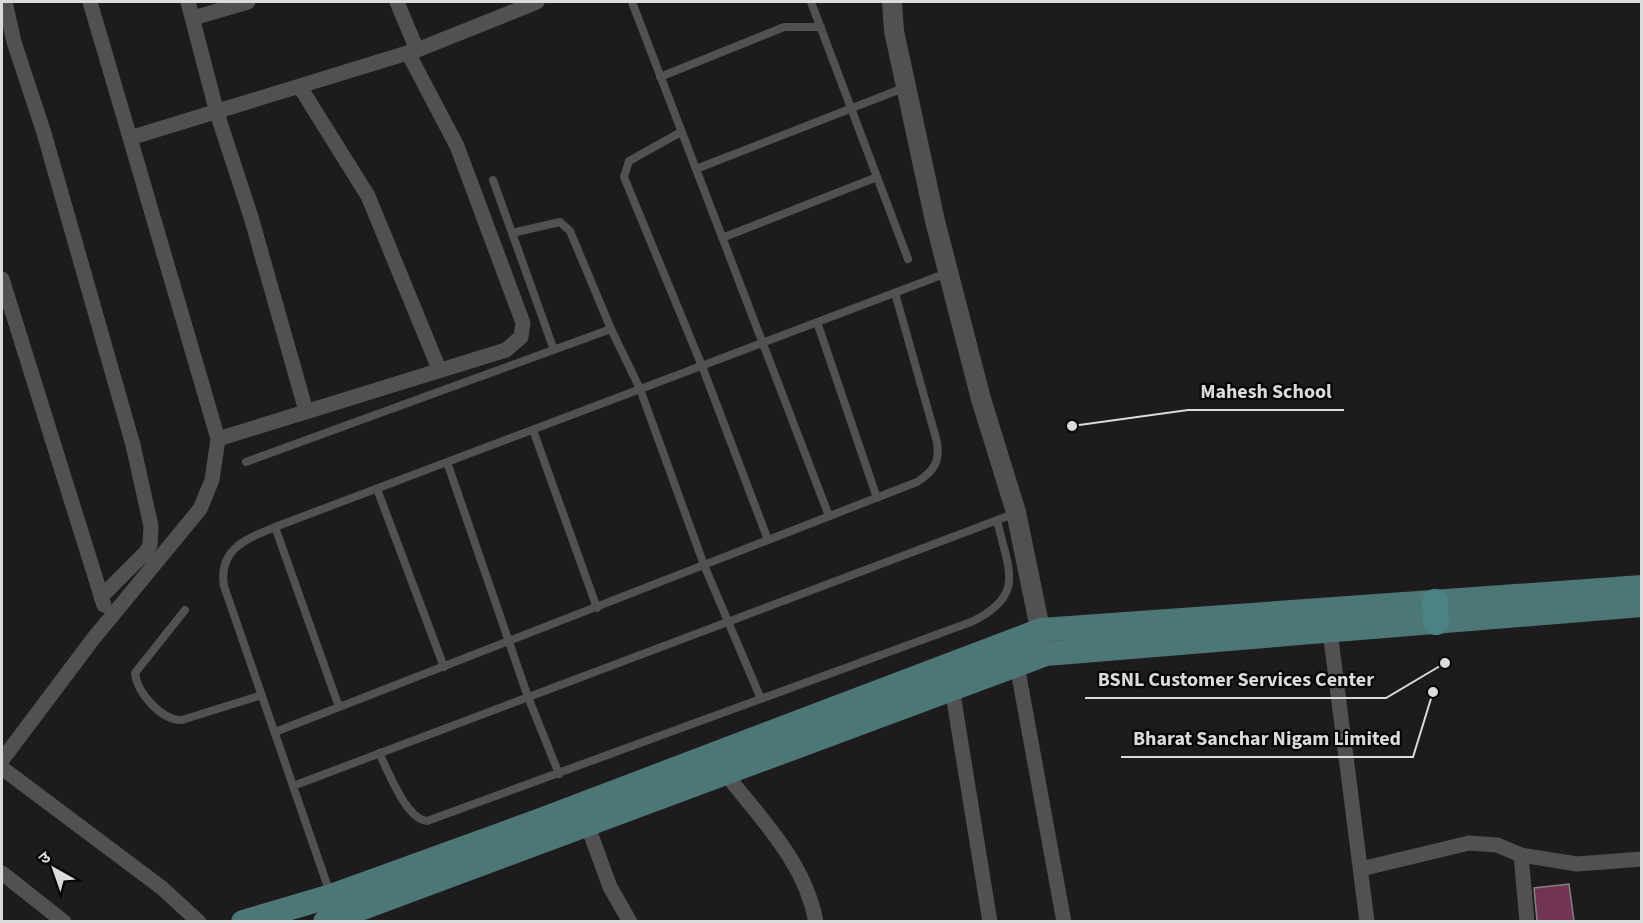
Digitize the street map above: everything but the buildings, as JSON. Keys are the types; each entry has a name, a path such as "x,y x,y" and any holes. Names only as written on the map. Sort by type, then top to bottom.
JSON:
{"main road":[{"path":"243,921 331,912 587,824 1046,654 1330,631 1436,612 1641,587"},
{"path":"331,912 1041,630 1213,616 1641,605"}],"street":[{"path":"5,2 14,42 98,316 133,445 151,526 150,545 146,552 101,597"},
{"path":"2,760 108,619 200,509 212,480 218,438 90,2"},
{"path":"188,2 217,113 258,238 306,411"},
{"path":"193,18 248,2"},
{"path":"218,438 514,346 521,337 523,323 458,146 413,52 398,2"},
{"path":"130,138 413,52 537,2"},
{"path":"892,2 894,31 948,273 981,399 1016,512 1046,654"},
{"path":"300,87 368,196 439,369"},
{"path":"2,279 4,303 108,619"},
{"path":"1330,631 1367,921"},
{"path":"1017,665 1064,921"},
{"path":"952,688 990,921"},
{"path":"2,768 162,888 199,921"},
{"path":"725,773 790,855 808,892 816,921"},
{"path":"587,824 610,887 630,921"},
{"path":"1361,870 1469,843 1497,845 1521,855 1577,864 1641,859"},
{"path":"1521,855 1527,921"},
{"path":"2,873 64,921"}],"lane":[{"path":"632,2 829,516"},
{"path":"811,2 908,259"},
{"path":"660,77 784,27 821,27"},
{"path":"696,169 906,87"},
{"path":"681,132 629,161 624,177 702,366 768,540"},
{"path":"722,238 877,177"},
{"path":"493,180 554,350"},
{"path":"512,233 555,222 566,225 640,389 704,565 730,622 760,699"},
{"path":"331,912 293,786 224,586 222,570 235,548 250,537 275,527 948,273"},
{"path":"275,732 877,498 930,474 939,455 895,293"},
{"path":"817,322 877,498"},
{"path":"246,462 611,329"},
{"path":"534,430 597,608"},
{"path":"447,462 528,697 559,774"},
{"path":"377,489 444,667"},
{"path":"293,786 1016,512"},
{"path":"379,753 406,806 419,820 427,821 990,613 1003,602 1010,589 997,520"},
{"path":"275,527 339,707"},
{"path":"185,610 135,673 140,688 161,713 174,720 182,720 262,695"}],"place":[{"name":"Mahesh School","path":"1072,426"},
{"name":"BSNL Customer Services Center","path":"1445,663"},
{"name":"Bharat Sanchar Nigam Limited","path":"1433,692"}]}
